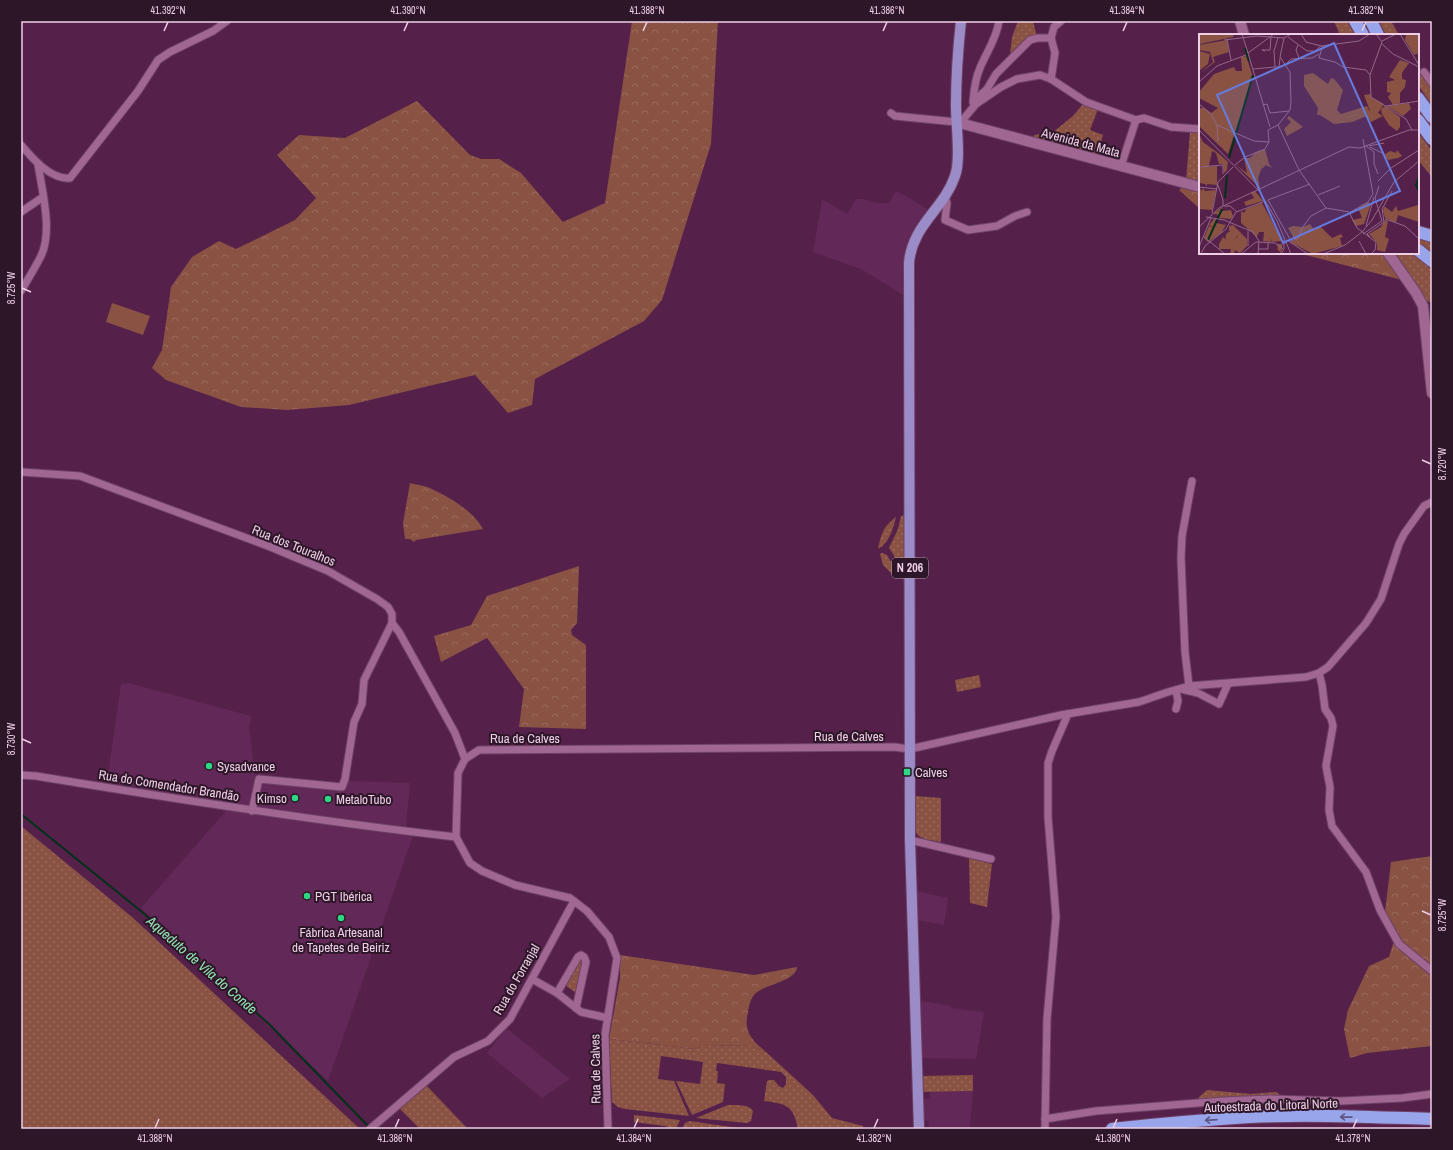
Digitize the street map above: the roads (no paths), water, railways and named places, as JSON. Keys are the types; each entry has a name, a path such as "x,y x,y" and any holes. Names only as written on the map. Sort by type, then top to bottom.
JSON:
{"highway":[{"path":"1356,21 1362,34"},
{"path":"1371,21 1378,34"},
{"path":"1419,99 1432,117"},
{"path":"1419,121 1432,139"},
{"path":"1419,232 1432,236"},
{"path":"1419,251 1432,261"},
{"path":"1385,1117 1388,1113 1432,1110"},
{"name":"Autoestrada do Litoral Norte","path":"1112,1129 1250,1117 1385,1117 1432,1119"}],"main road":[{"name":"N 206","path":"919,1129 910,840 910,254 918,232 945,196 956,175 958,162 958,60 961,21"}],"street":[{"path":"21,145 38,164 58,176 70,178 138,91 158,60 170,52 213,31 227,21"},
{"path":"973,102 975,83 998,30 999,21"},
{"path":"1051,79 1055,53 1051,38 1054,27 1061,21"},
{"path":"1240,21 1244,34"},
{"path":"958,121 973,102 987,89 996,74 1030,40 1038,38 1051,38"},
{"path":"1424,72 1432,83"},
{"path":"891,113 895,116 958,121 976,104 1012,81 1040,75 1051,79 1086,102 1136,120 1144,118 1171,128 1199,129"},
{"path":"1121,166 1136,120"},
{"name":"Avenida da Mata","path":"958,121 1199,187"},
{"path":"21,290 41,255 45,243 46,226 38,164"},
{"path":"945,196 947,203 946,220 968,230 997,226 1015,216 1027,212"},
{"path":"21,212 43,197"},
{"path":"1389,254 1416,293 1422,306 1432,393"},
{"name":"Rua dos Touralhos","path":"21,472 80,476 302,560 328,571 377,599 388,607 392,614 392,623 399,632 455,733 465,759"},
{"path":"1189,686 1185,652 1181,558 1182,536 1192,481"},
{"path":"1432,502 1424,506 1404,534 1399,544 1381,599 1375,610 1366,623 1328,667 1319,674 1325,709 1331,718 1333,726 1326,766 1330,787 1329,810 1332,826 1366,872 1380,910 1399,944 1432,971"},
{"path":"252,810 259,779 342,787 345,779 354,722 362,704 364,680 392,623"},
{"name":"Rua de Calves","path":"465,759 479,750 894,747 910,749 1068,714 1138,702 1189,686 1306,677 1319,674"},
{"path":"1176,710 1178,701 1177,689 1198,693 1219,704 1228,684"},
{"path":"1045,1128 1047,1019 1056,917 1048,817 1048,764 1068,714"},
{"path":"456,837 458,773 465,759"},
{"name":"Rua do Comendador Brandão","path":"21,775 44,777 252,810 456,837"},
{"name":"Rua de Calves","path":"456,837 470,863 482,871 515,885 570,898 587,911 609,937 617,958 605,1035 608,1129"},
{"path":"910,840 990,859"},
{"name":"Rua do Forranjal","path":"370,1129 454,1057 488,1041 510,1019 574,901"},
{"path":"557,993 578,957 581,955 584,957 586,962 576,1008"},
{"path":"532,979 557,993 581,1012 608,1018"},
{"path":"1045,1118 1104,1110 1223,1101 1269,1099 1341,1101 1402,1098 1432,1094"}],"waterway":[{"name":"Aqueduto de Vila do Conde","path":"21,814 142,912 269,1024 369,1127"}],"place":[{"name":"Sysadvance","path":"209,766"},
{"name":"Calves","path":"907,772"},
{"name":"Kimso","path":"295,798"},
{"name":"MetaloTubo","path":"328,799"},
{"name":"PGT Ibérica","path":"307,896"},
{"name":"Fábrica Artesanal de Tapetes de Beiriz","path":"341,918"}]}
